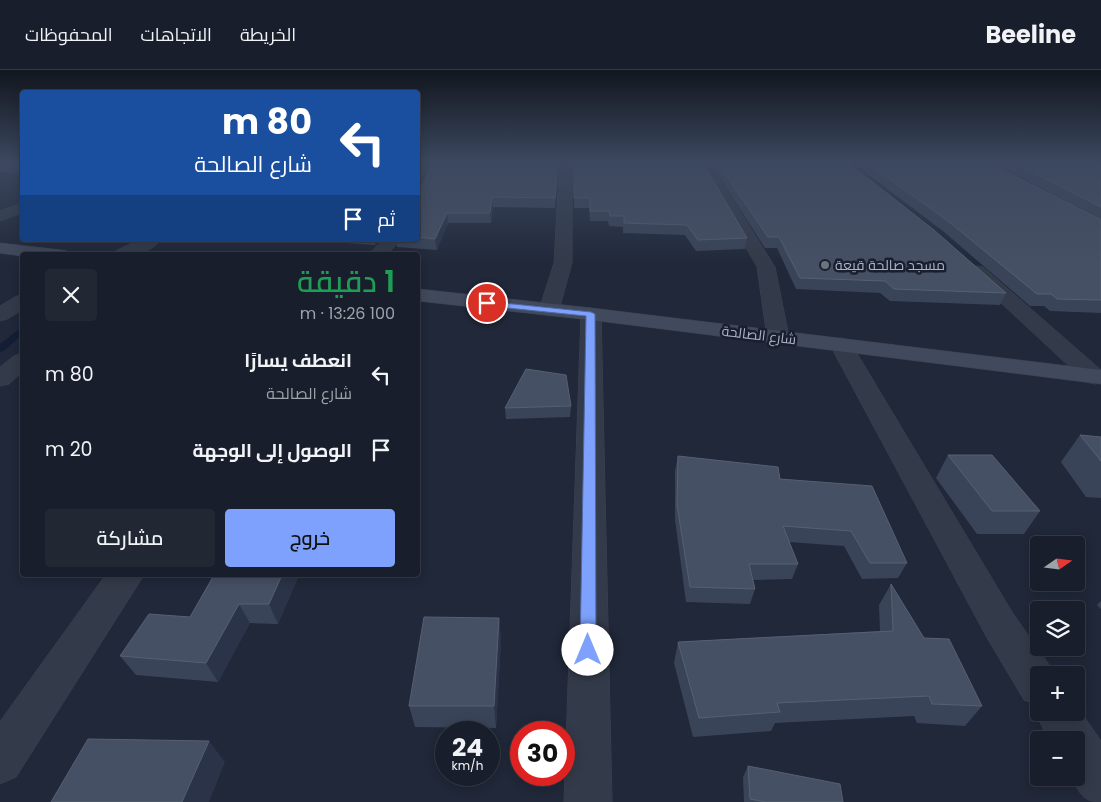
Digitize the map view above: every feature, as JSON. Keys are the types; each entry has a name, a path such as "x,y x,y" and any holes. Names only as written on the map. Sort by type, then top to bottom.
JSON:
{"main road":[{"path":"0,248 35,252"},
{"name":"شارع الصالحة","path":"420,295 591,314 1098,377"}],"street":[{"path":"549,310 563,263 565,196"},
{"path":"723,196 766,267 778,337"},
{"path":"0,216 20,209"},
{"path":"128,252 148,242"},
{"path":"381,252 390,242"},
{"path":"966,262 1098,377"},
{"path":"0,315 20,302"},
{"path":"588,802 591,314"},
{"path":"841,345 999,624 1030,672"},
{"path":"0,379 20,364"},
{"path":"0,761 125,577"},
{"path":"1085,758 1101,782"}],"building":[{"path":"420,196 555,196 555,198 492,197 490,213 447,213 435,239 420,237"},
{"path":"574,196 722,196 747,238 698,240 687,225 624,223 624,216 610,216 609,211 590,211 590,198 574,198"},
{"path":"740,196 891,196 934,230 1006,293 894,289 885,281 800,278 779,237 768,237"},
{"path":"913,196 1055,196 1101,220 1101,300 1057,299 1051,294 1037,294 948,221"},
{"path":"1080,196 1101,196 1101,207"},
{"path":"526,369 566,375 571,406 505,408"},
{"path":"1080,435 1101,437 1101,461"},
{"path":"948,455 992,455 1040,511 992,511"},
{"path":"678,456 778,467 780,479 872,486 907,563 870,563 851,531 783,526 798,564 749,564 755,589 690,587 677,505"},
{"path":"213,577 281,577 269,604 239,604 206,663 120,656 149,614 190,617"},
{"path":"891,584 924,638 949,639 982,706 932,704 929,696 777,703 780,712 699,718 678,642 893,631"},
{"path":"424,617 499,618 494,706 409,706"},
{"path":"88,739 209,741 182,802 51,802"},
{"path":"748,766 840,784 843,802 766,802 750,799"}],"waterway":[{"path":"0,349 20,332"}],"place":[{"name":"مسجد صالحة قيعة","path":"825,265"}],"route":[{"path":"487,303 591,314 588,650"}]}
